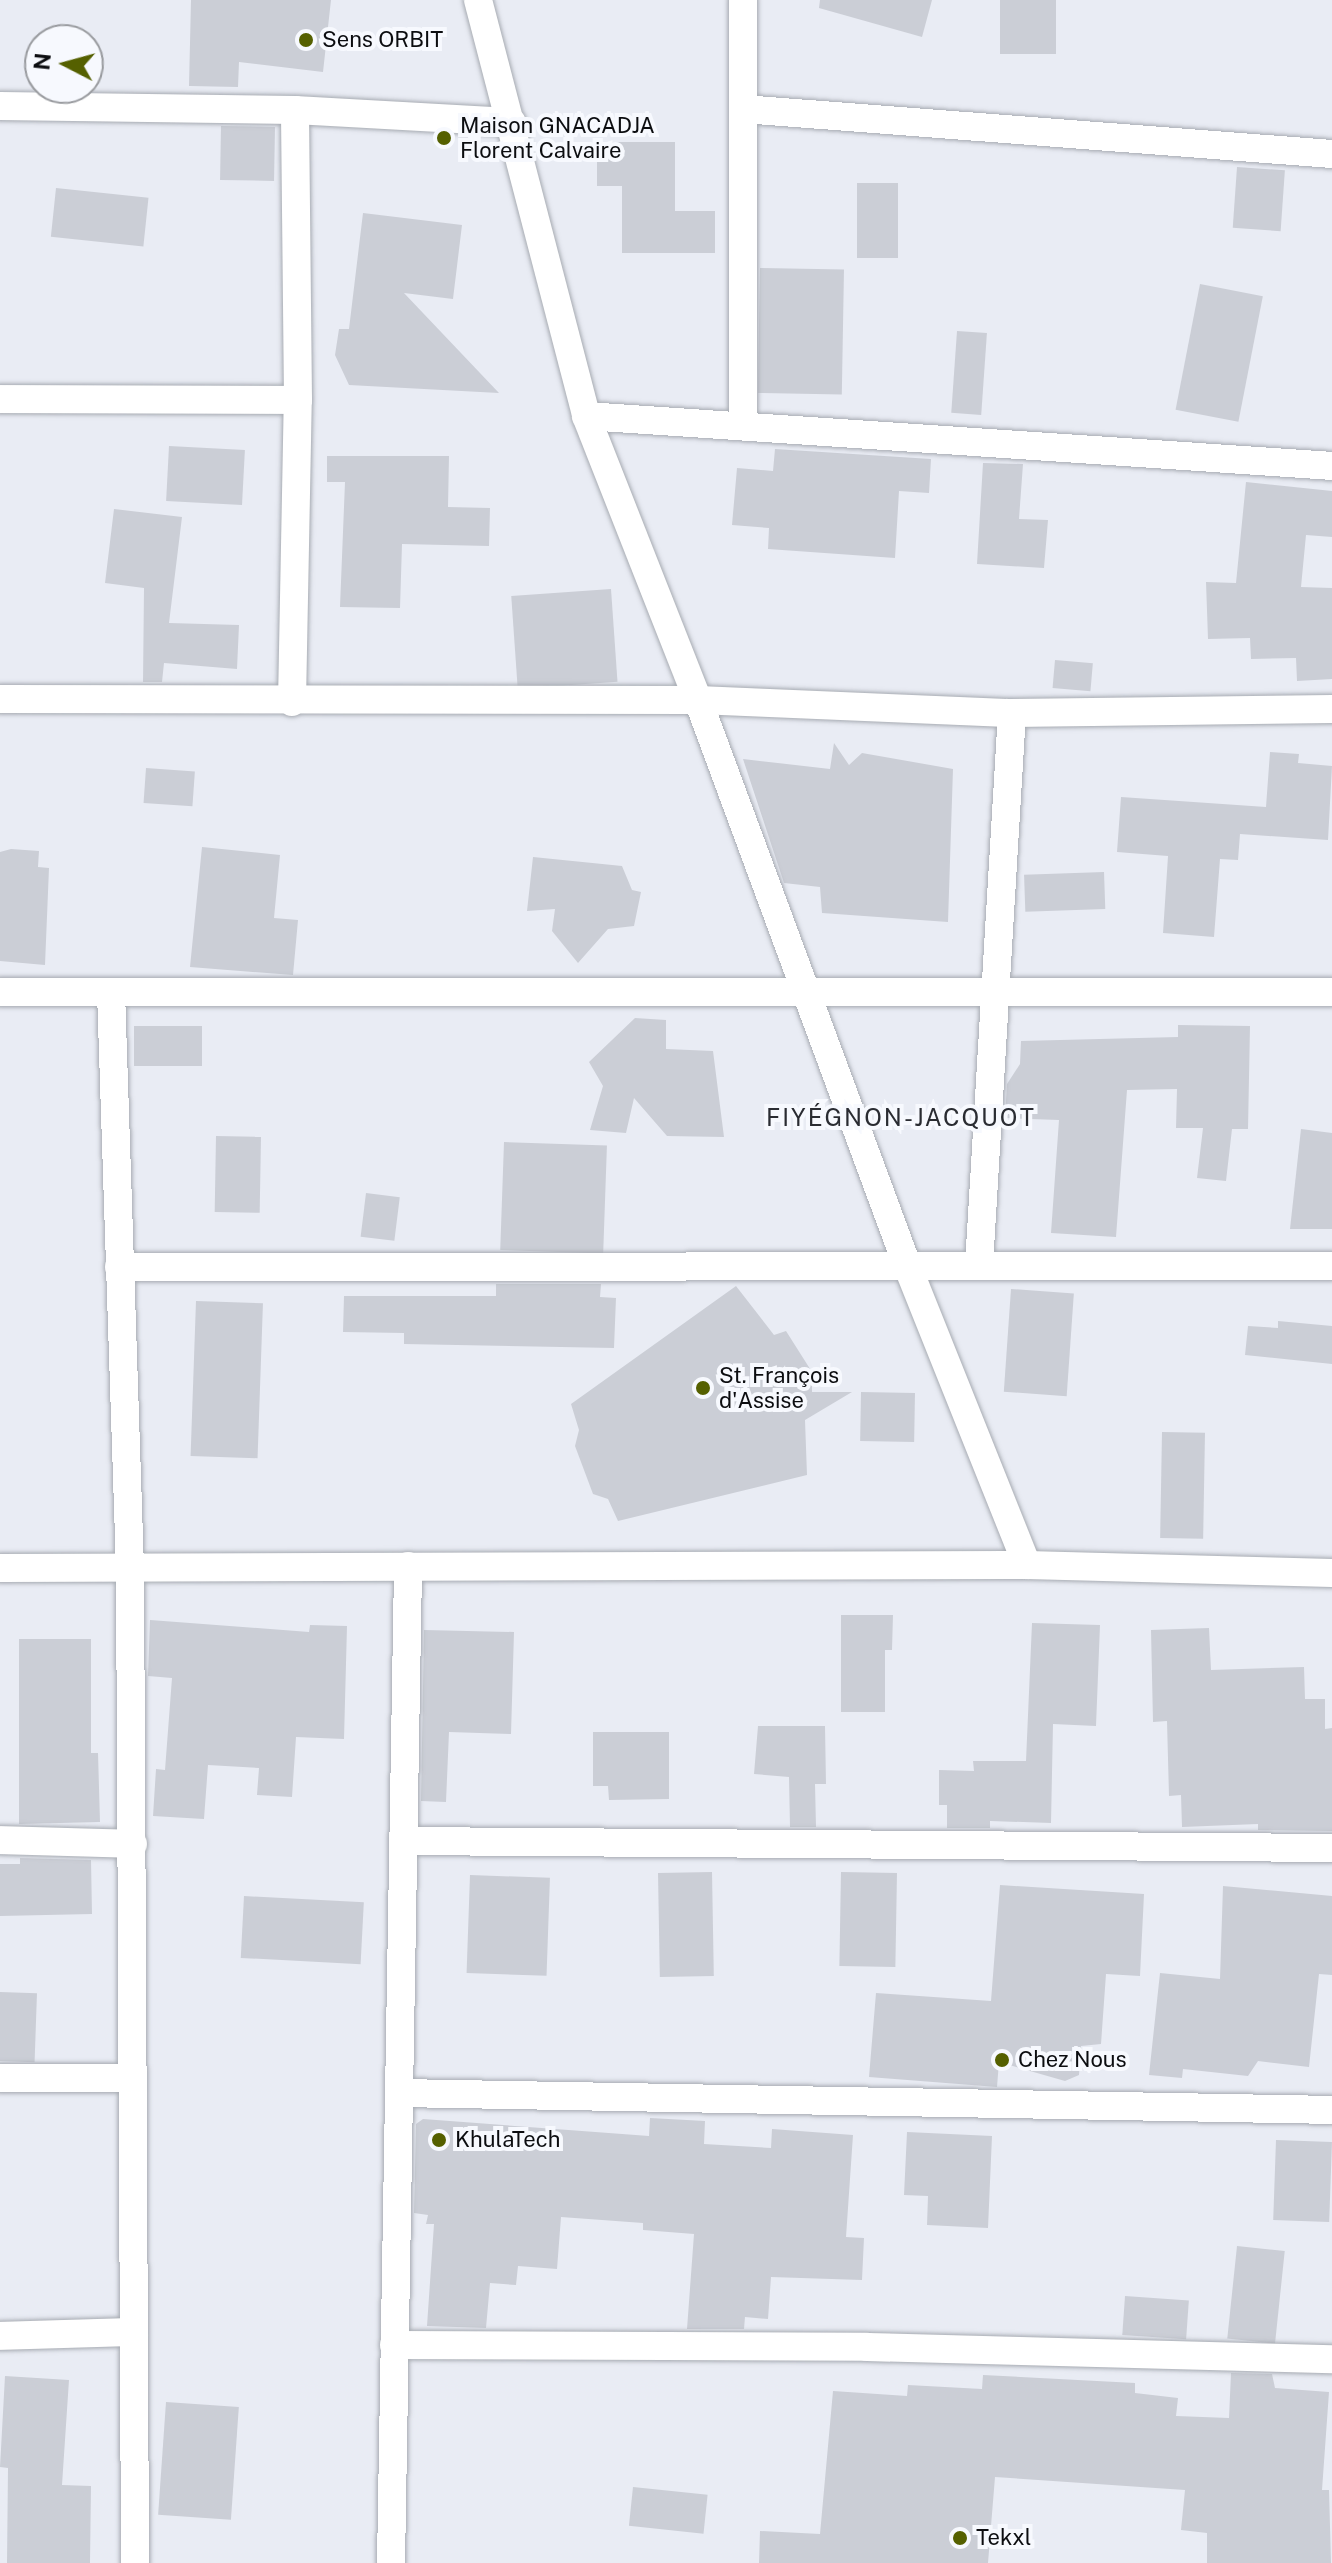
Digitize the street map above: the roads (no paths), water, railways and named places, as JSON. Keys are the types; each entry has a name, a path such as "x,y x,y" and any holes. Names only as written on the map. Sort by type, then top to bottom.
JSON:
{"street":[{"path":"478,0 586,416 698,700 907,1265 1027,1565"},
{"path":"743,0 743,424"},
{"path":"0,106 295,110 512,122"},
{"path":"743,109 1332,154"},
{"path":"292,702 298,400 295,110"},
{"path":"0,399 298,400"},
{"path":"586,416 743,424 1332,466"},
{"path":"0,699 292,702 698,700 1012,713 1332,709"},
{"path":"979,1265 1012,713"},
{"path":"0,992 1332,992"},
{"path":"111,992 130,1569 135,2563"},
{"path":"119,1267 1332,1266"},
{"path":"0,1568 1027,1565 1332,1573"},
{"path":"391,2563 408,1566"},
{"path":"0,1840 133,1844"},
{"path":"403,1841 1332,1848"},
{"path":"0,2078 133,2078"},
{"path":"399,2093 1332,2110"},
{"path":"0,2336 134,2332"},
{"path":"394,2345 867,2347 1332,2359"}],"place":[{"name":"Sens ORBIT","path":"306,40"},
{"name":"Maison GNACADJA Florent Calvaire","path":"444,138"},
{"name":"St. François d'Assise","path":"703,1388"},
{"name":"Chez Nous","path":"1002,2060"},
{"name":"KhulaTech","path":"439,2140"},
{"name":"Tekxl","path":"960,2538"}],"district":[{"name":"FIYÉGNON-JACQUOT","path":"901,1118"}]}
